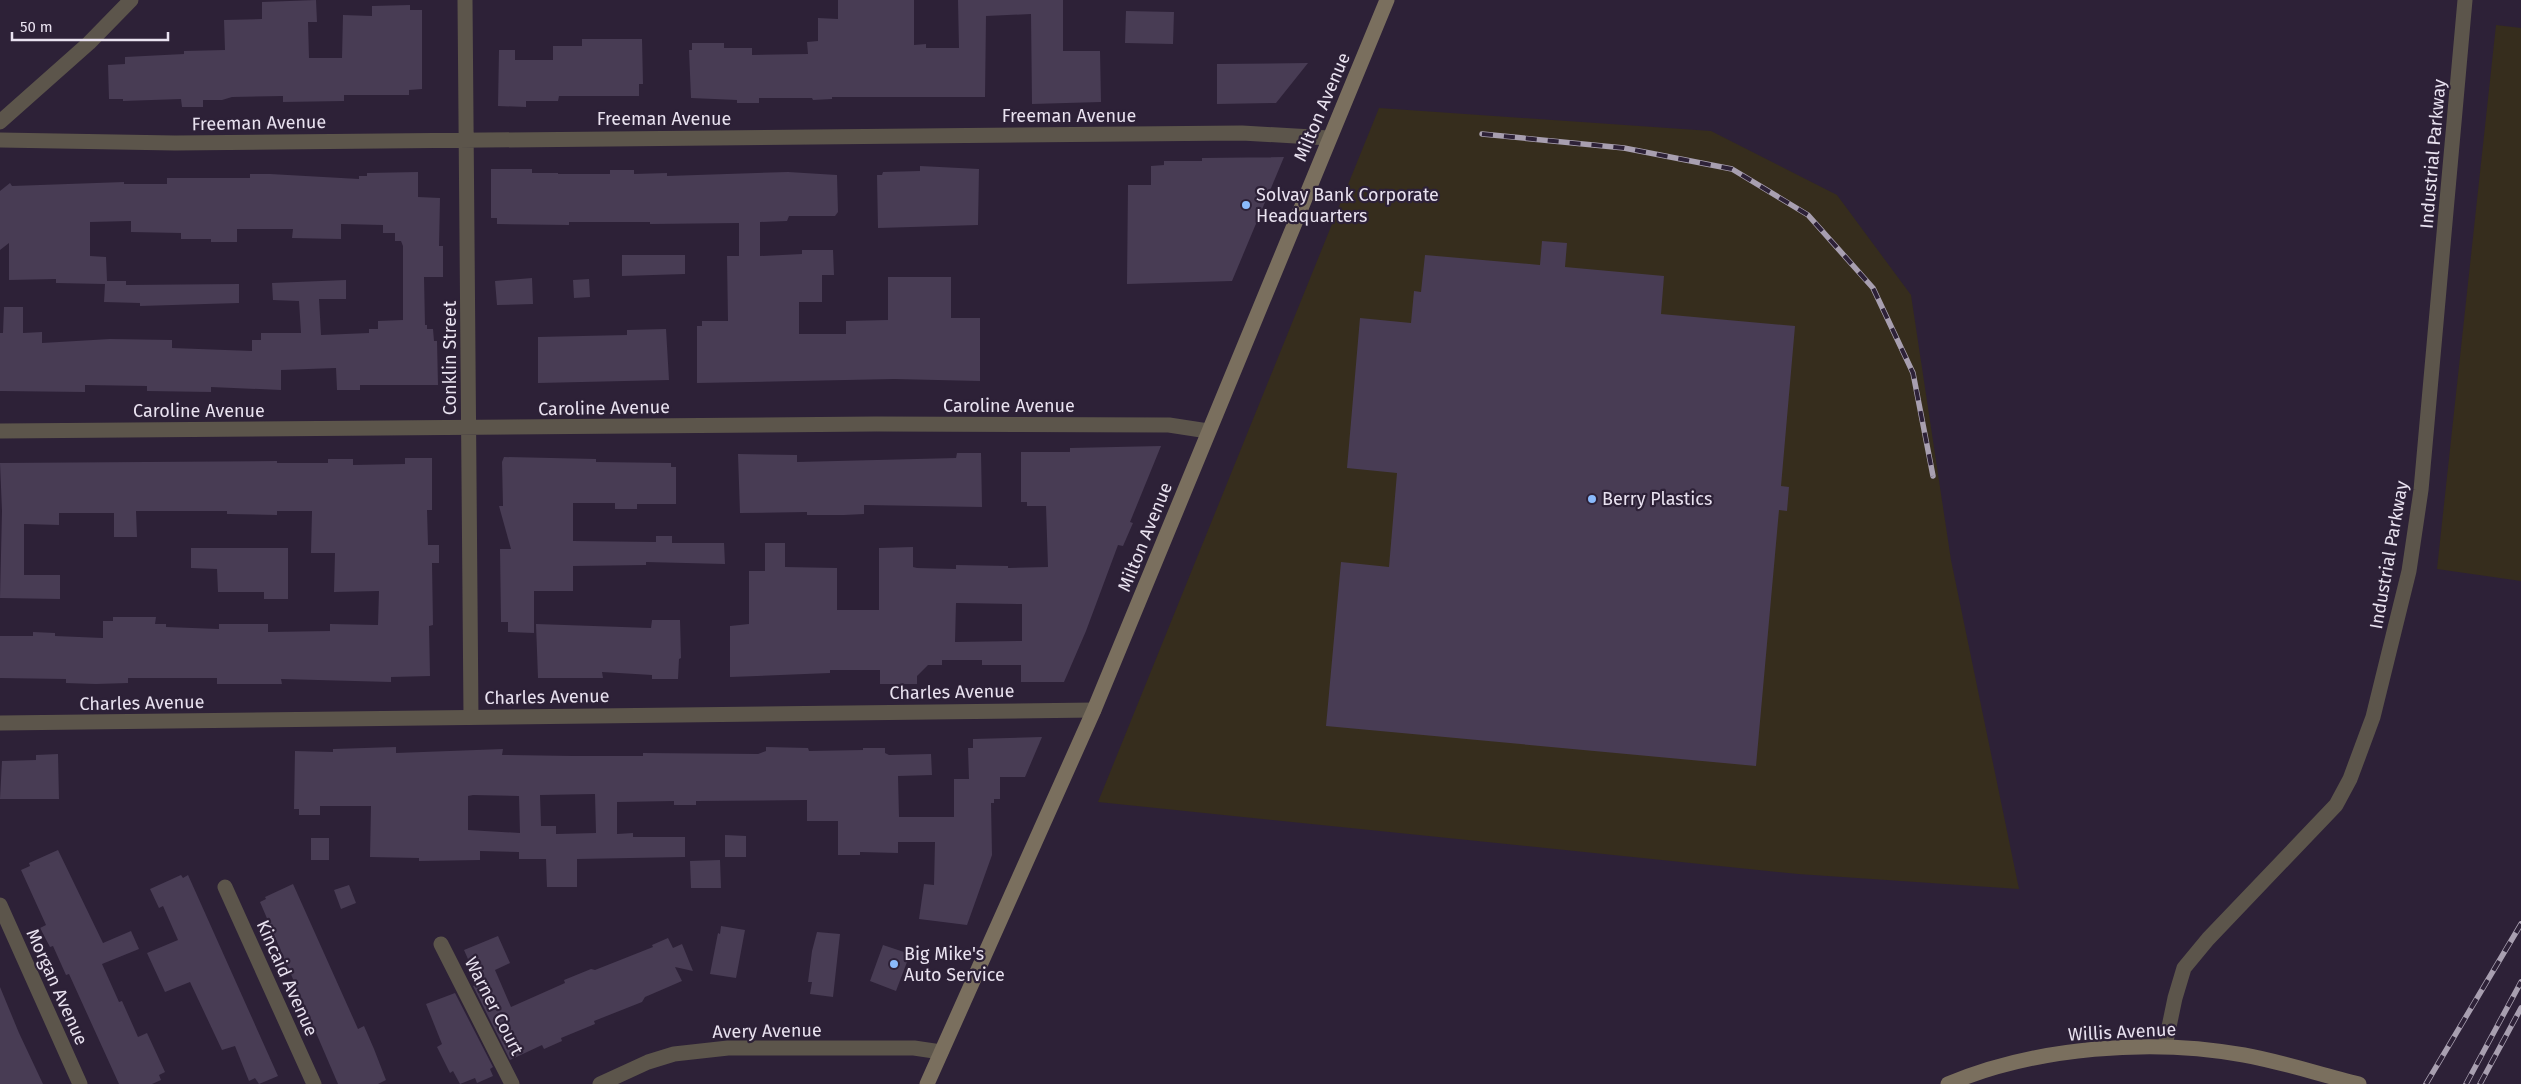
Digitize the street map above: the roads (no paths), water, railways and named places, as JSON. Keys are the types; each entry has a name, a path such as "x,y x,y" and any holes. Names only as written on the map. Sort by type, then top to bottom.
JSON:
{"main road":[{"name":"Milton Avenue","path":"927,1084 1094,710 1387,0"},
{"name":"Willis Avenue","path":"1948,1084 1977,1072 2065,1054 2165,1046 2209,1049 2271,1060 2359,1084"}],"street":[{"path":"0,122 89,42 131,0"},
{"name":"Conklin Street","path":"465,0 471,716"},
{"name":"Industrial Parkway","path":"2165,1046 2175,998 2184,968 2208,939 2336,805 2350,780 2373,717 2409,571 2421,490 2466,0"},
{"name":"Freeman Avenue","path":"0,140 176,143 1242,133 1329,138"},
{"name":"Caroline Avenue","path":"0,430 469,429 876,424 1169,425 1208,431"},
{"name":"Charles Avenue","path":"0,722 1094,710"},
{"name":"Kincaid Avenue","path":"225,887 314,1084"},
{"name":"Morgan Avenue","path":"0,905 80,1084"},
{"name":"Warner Court","path":"441,944 512,1084"},
{"name":"Avery Avenue","path":"600,1084 648,1062 674,1054 728,1048 914,1048 941,1052"}],"railway":[{"path":"1482,134 1624,148 1732,169 1808,215 1873,288 1913,373 1933,476"},
{"path":"2426,1084 2521,924"},
{"path":"2466,1084 2521,982"},
{"path":"2480,1084 2521,1008"}],"place":[{"name":"Solvay Bank Corporate Headquarters","path":"1246,205"},
{"name":"Berry Plastics","path":"1592,499"},
{"name":"Big Mike's Auto Service","path":"894,964"}]}
